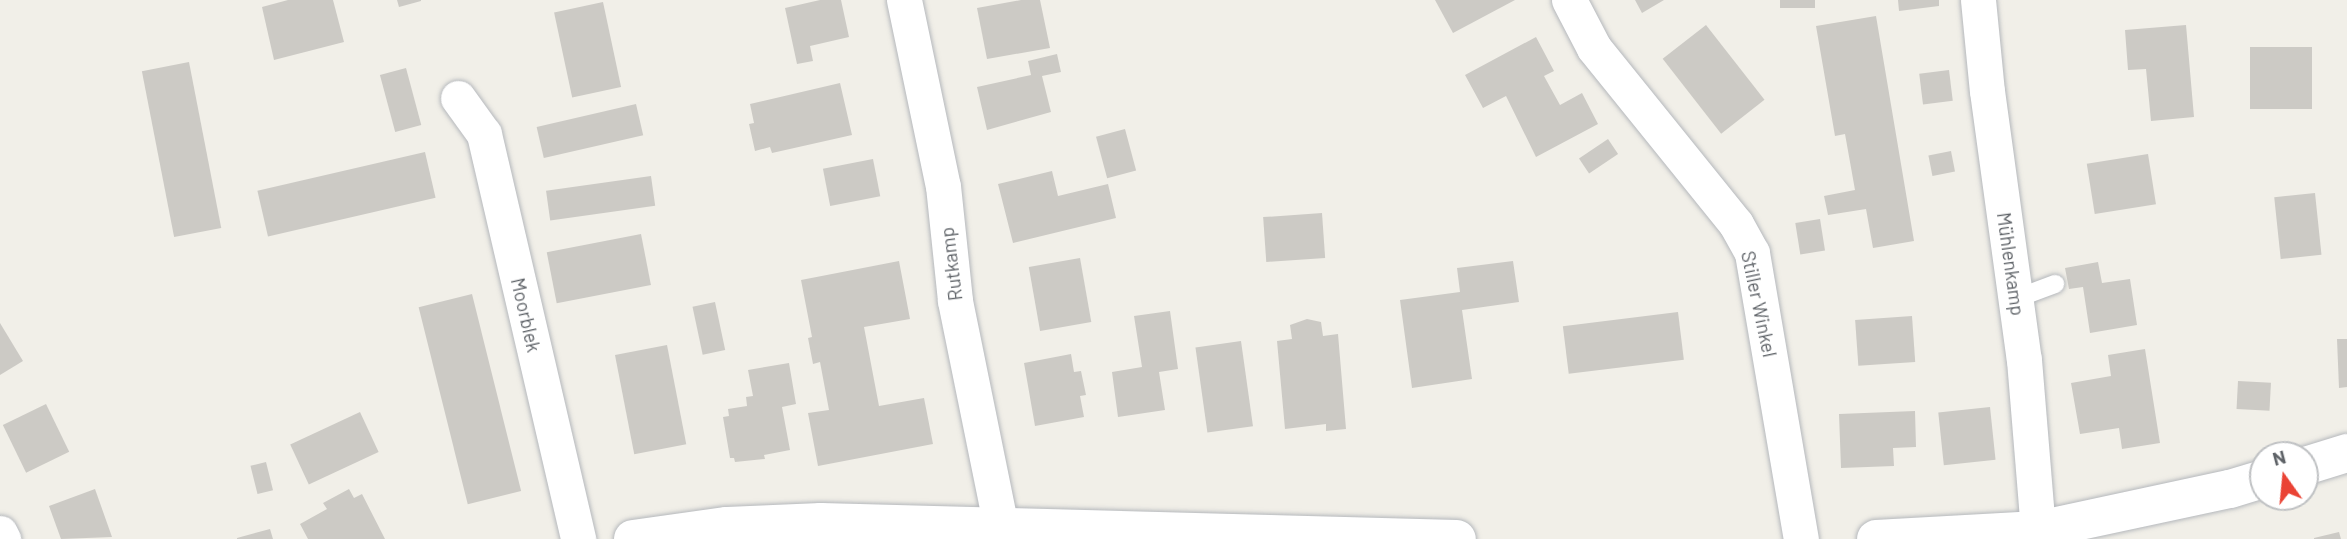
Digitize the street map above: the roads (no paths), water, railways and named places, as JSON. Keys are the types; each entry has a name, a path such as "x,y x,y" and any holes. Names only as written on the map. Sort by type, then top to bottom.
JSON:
{"street":[{"name":"Rutkamp","path":"904,0 943,186 955,302 1001,527"},
{"name":"Stiller Winkel","path":"1569,0 1594,48 1736,224 1752,253 1801,539"},
{"name":"Mühlenkamp","path":"1978,0 2015,299 2038,530"},
{"name":"Moorblek","path":"458,98 484,134 578,539"},
{"path":"2319,462 2347,453"},
{"path":"1876,539 2038,530 2249,483"},
{"path":"633,539 727,526 821,522 1187,535 1457,539"},
{"path":"0,533 3,539"}],"lane":[{"path":"2015,299 2055,284"}]}
